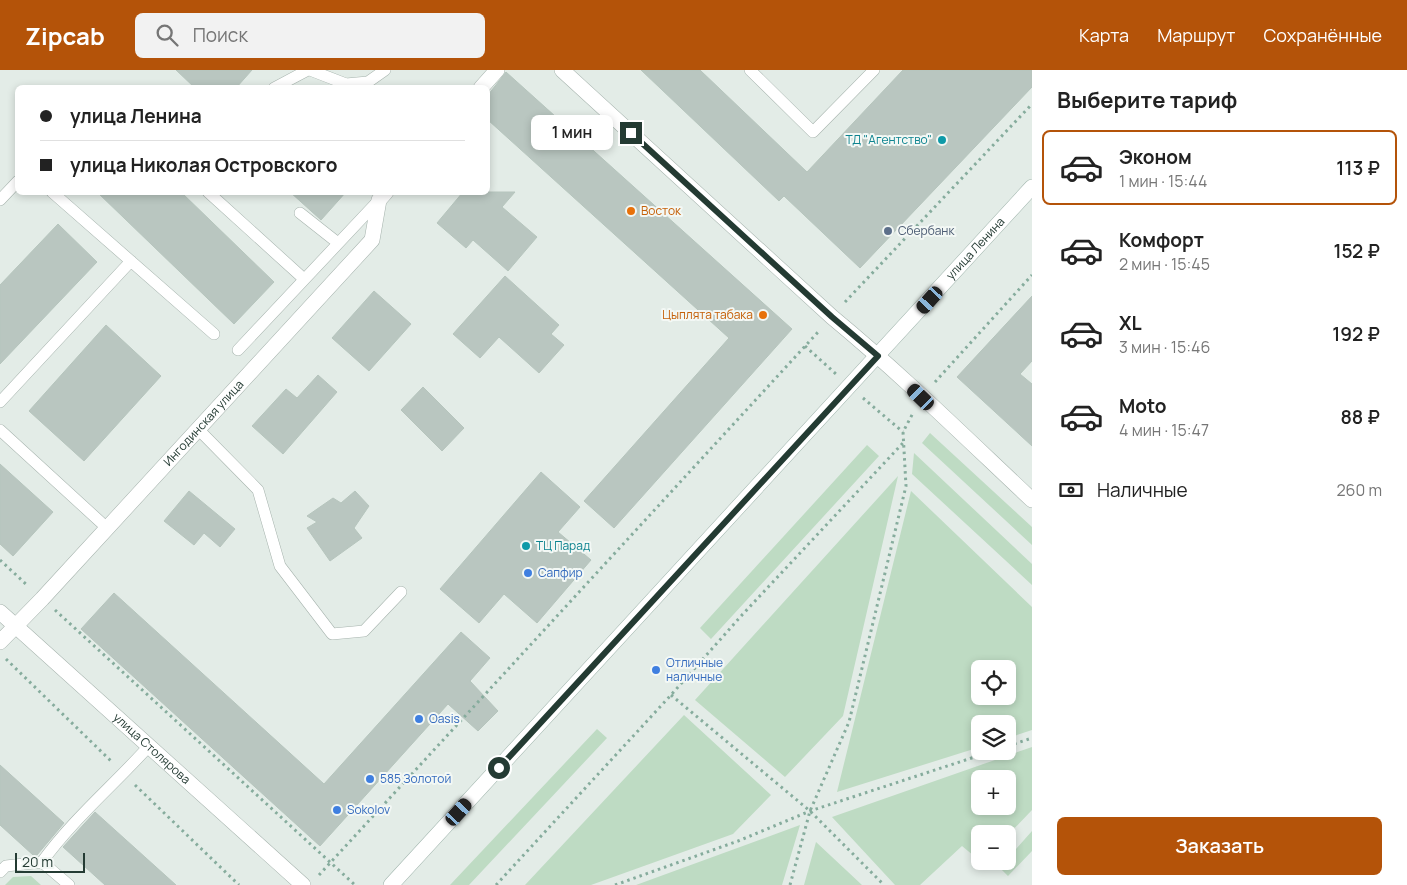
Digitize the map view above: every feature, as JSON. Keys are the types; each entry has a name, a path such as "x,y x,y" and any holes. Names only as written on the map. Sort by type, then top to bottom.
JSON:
{"street":[{"path":"484,85 497,70"},
{"path":"562,70 832,317 878,356 1032,500"},
{"name":"улица Ленина","path":"391,885 1032,187"},
{"name":"Ингодинская улица","path":"0,642 42,599 372,240 382,196"},
{"name":"улица Столярова","path":"0,612 302,885"}],"lane":[{"path":"280,85 309,70 346,84 368,82 385,70"},
{"path":"750,70 813,132 874,70"},
{"path":"0,200 15,184"},
{"path":"55,195 214,334"},
{"path":"211,195 304,279"},
{"path":"238,350 382,196"},
{"path":"300,213 338,243"},
{"path":"0,402 131,262"},
{"path":"198,429 258,490 280,566 332,634 364,631 402,592"},
{"path":"0,430 107,528"},
{"path":"0,872 6,866 42,862 69,828 124,774 149,746"},
{"path":"42,862 69,885"}],"path":[{"path":"317,878 832,317 1032,104"},
{"path":"790,885 810,812 848,722 906,486 903,432 921,397 1032,275"},
{"path":"496,885 742,615 903,443"},
{"path":"0,560 355,885"},
{"path":"671,695 810,812 884,885"},
{"path":"1016,743 1032,738"},
{"path":"614,885 738,841 810,812 971,758"}],"green space":[{"path":"930,433 1032,527 1032,545 922,443"},
{"path":"867,445 879,456 711,639 700,628"},
{"path":"914,453 1032,564 1032,585 912,474"},
{"path":"898,476 843,716 785,777 695,700"},
{"path":"911,491 1032,607 1032,730 1016,735 1016,715 971,715 971,750 837,792"},
{"path":"684,715 771,795 733,834 591,885 525,885"},
{"path":"597,729 607,738 469,885 450,885"},
{"path":"1032,747 1032,810 1016,827 1016,825 971,825 971,854 962,846 920,885 895,885 832,817 995,760 1016,760 1016,753"},
{"path":"800,825 782,885 636,885"},
{"path":"1032,831 1032,851 1016,868 1016,849"},
{"path":"816,842 862,885 804,885"},
{"path":"1002,870 1014,870 1008,876"},
{"path":"31,876 41,885 5,885 13,877"}],"building":[{"path":"176,70 252,70 239,85 192,85"},
{"path":"641,70 700,70 807,172 903,70 1032,70 1032,87 860,268 784,196 779,201"},
{"path":"506,72 792,329 614,528 584,501 729,338 490,122 490,92"},
{"path":"490,192 515,192 502,207 537,237 508,271 473,240 466,248 437,223 460,195 490,195"},
{"path":"100,195 184,195 274,282 234,324"},
{"path":"293,195 343,195 321,220"},
{"path":"58,224 97,262 0,364 0,285"},
{"path":"505,276 559,325 551,334 564,345 539,373 499,337 480,358 453,334"},
{"path":"374,291 411,324 369,371 332,338"},
{"path":"1032,296 1032,361 1020,374 1032,384 1032,446 957,377"},
{"path":"106,325 161,376 84,461 29,411"},
{"path":"318,375 337,392 283,454 252,426 286,389 297,398"},
{"path":"423,387 464,428 442,451 401,410"},
{"path":"0,464 53,512 13,556 0,544"},
{"name":"ТЦ Парад","path":"541,472 580,507 558,532 591,560 537,623 504,594 479,623 440,589"},
{"path":"189,491 235,529 220,547 204,533 194,545 164,521"},
{"path":"355,491 369,506 354,528 362,538 330,561 307,528 317,522 307,516 333,498 341,503"},
{"path":"114,593 324,784 461,632 490,658 470,681 498,711 478,731 448,704 320,846 81,629"},
{"path":"0,765 64,823 37,855 33,855 0,825"},
{"path":"95,812 176,885 105,885 63,847"}],"place":[{"name":"ТД \"Агентство\"","path":"942,140"},
{"name":"Восток","path":"631,211"},
{"name":"Сбербанк","path":"888,231"},
{"name":"Цыплята табака","path":"763,315"},
{"name":"ТЦ Парад","path":"526,546"},
{"name":"Сапфир","path":"528,573"},
{"name":"Отличные наличные","path":"656,670"},
{"name":"Oasis","path":"419,719"},
{"name":"585 Золотой","path":"370,779"},
{"name":"Sokolov","path":"337,810"}],"route":[{"path":"499,768 878,356 832,317 631,133"}]}
